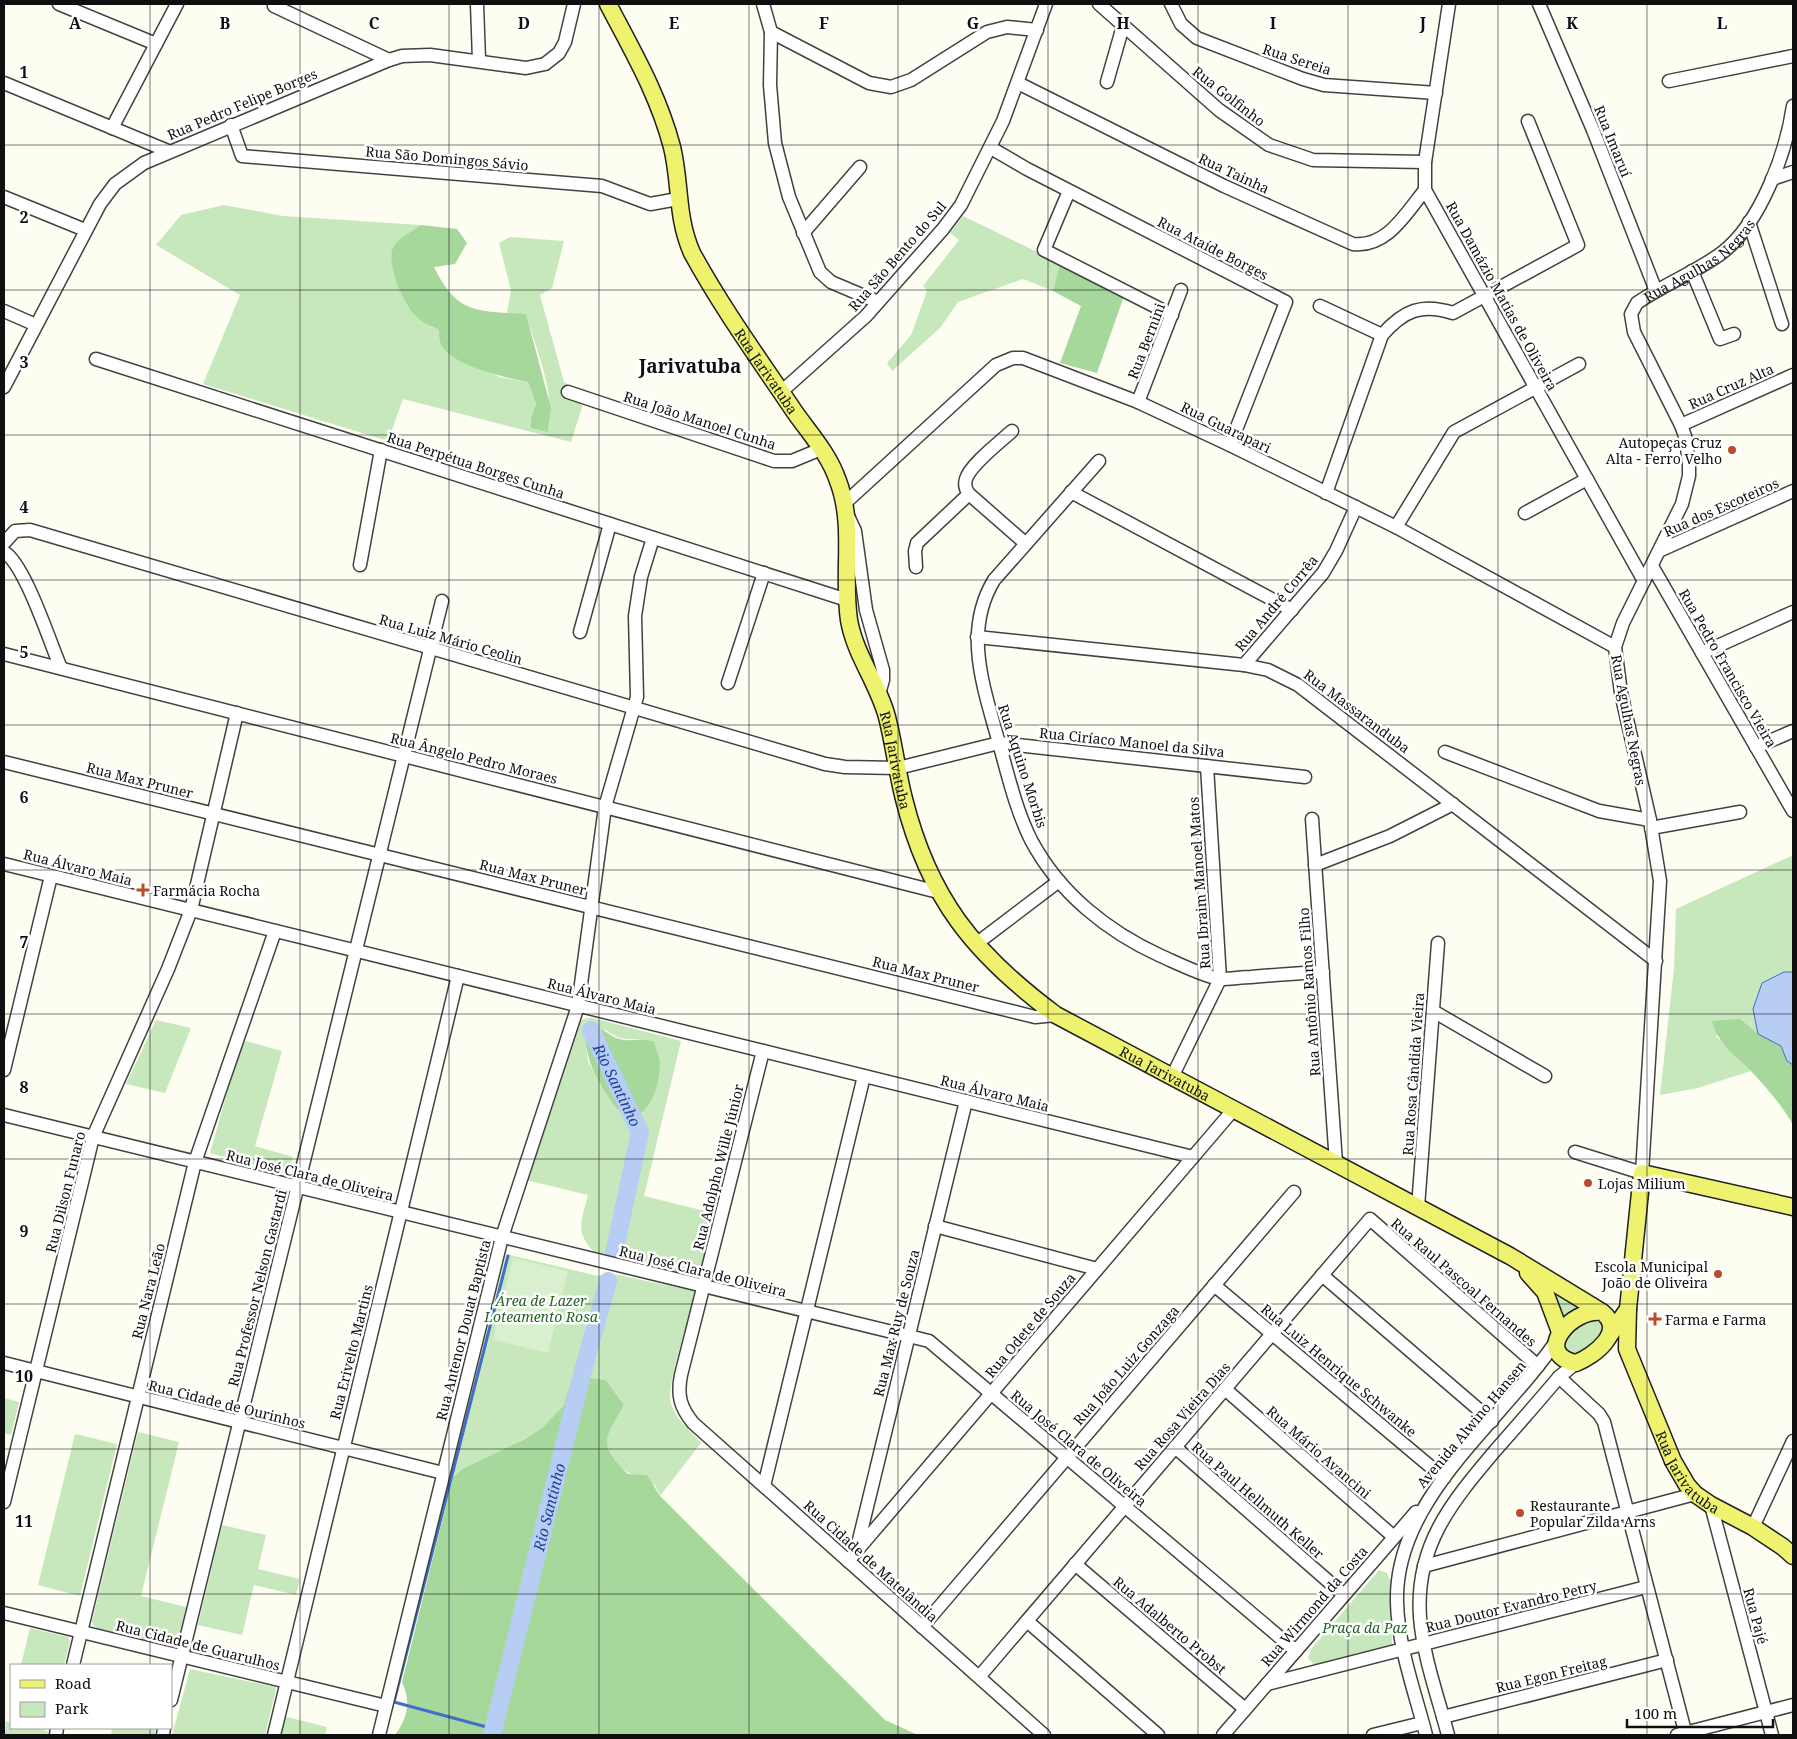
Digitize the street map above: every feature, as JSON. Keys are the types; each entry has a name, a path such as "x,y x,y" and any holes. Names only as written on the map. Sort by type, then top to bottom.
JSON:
{"main road":[{"name":"Rua Jarivatuba","path":"608,4 652,86 662,112 675,163 682,228 699,265 782,392 822,449 834,471 845,507 847,600 854,640 879,694 887,717 916,840 938,892 976,944 1013,982 1056,1015 1510,1256 1613,1330 1673,1461 1687,1485 1695,1494 1711,1505 1753,1527 1793,1556"},
{"path":"1642,1174 1793,1208"},
{"name":"Rua Agulhas Negras","path":"1613,1330 1628,1309 1642,1174"},
{"name":"Rua Jarivatuba","path":"1510,1256 1535,1279 1545,1292 1558,1336 1557,1351 1562,1358 1576,1363"},
{"name":"Rua Agulhas Negras","path":"1613,1330 1622,1299 1631,1280"},
{"path":"1558,1336 1577,1317 1587,1312 1613,1330 1587,1358 1576,1363"}],"street":[{"path":"60,4 156,44"},
{"path":"112,128 177,4"},
{"path":"477,4 479,60"},
{"name":"Rua Pedro Felipe Borges","path":"4,387 85,230 115,184 136,167 168,151 388,60 402,56 430,55 535,68 552,60 565,42 574,4"},
{"path":"763,4 771,32 770,85 775,143 783,178 803,233 816,266 825,278 878,302"},
{"name":"Rua São Bento do Sul","path":"782,392 828,353 878,302 952,218 991,148 1018,83 1046,4"},
{"name":"Rua Golfinho","path":"1098,4 1219,110 1254,136 1284,152 1313,160 1330,162 1425,162"},
{"name":"Rua Sereia","path":"1171,4 1181,24 1197,38 1308,81 1342,87 1436,94"},
{"name":"Rua Damázio Matias de Oliveira","path":"1449,4 1425,162 1425,190 1644,581"},
{"name":"Rua Imaruí","path":"1539,4 1593,130 1656,291"},
{"path":"274,6 388,60"},
{"path":"1107,82 1123,26"},
{"path":"771,32 869,83 891,87 911,80 987,32 1007,27 1036,30"},
{"path":"1669,81 1793,56"},
{"path":"4,83 168,151"},
{"name":"Rua Tainha","path":"1018,83 1224,186 1353,244 1373,243 1384,238 1425,190"},
{"name":"Rua Agulhas Negras","path":"1642,1174 1660,881 1651,824 1621,693 1615,647 1622,623 1661,550 1682,504 1689,476 1688,452 1681,425 1634,332 1631,314 1637,303 1692,271 1732,244 1749,222 1772,179 1786,146 1793,106"},
{"path":"1326,493 1382,335 1390,326 1408,313 1428,308 1453,313 1578,245 1528,122"},
{"name":"Rua São Domingos Sávio","path":"231,125 242,156 602,186 650,204 678,199"},
{"name":"Rua Ataíde Borges","path":"991,148 1070,191 1286,302 1230,445"},
{"path":"803,233 860,167"},
{"path":"1772,179 1793,172"},
{"path":"1070,191 1044,250 1172,315"},
{"path":"4,197 85,230"},
{"path":"1749,222 1782,324"},
{"path":"1692,271 1720,339 1734,334"},
{"name":"Rua Bernini","path":"1138,402 1182,290"},
{"path":"1320,306 1382,335"},
{"path":"4,311 36,325"},
{"name":"Rua Guarapari","path":"845,507 960,396 1003,361 1013,358 1032,361 1138,402 1396,526 1615,647"},
{"name":"Rua Perpétua Borges Cunha","path":"96,359 847,600"},
{"path":"1396,526 1454,432 1579,364"},
{"name":"Rua Cruz Alta","path":"1681,425 1793,375"},
{"name":"Rua João Manoel Cunha","path":"568,392 774,461 792,461 822,449"},
{"path":"1012,431 969,474 965,482 969,494 1025,543"},
{"path":"360,565 381,450"},
{"name":"Rua Aquino Morbis","path":"1099,460 1025,543 989,589 981,608 977,637 980,676 1026,827 1040,855 1059,881 1101,922 1128,940 1220,979 1323,972"},
{"path":"1525,513 1587,480"},
{"name":"Rua dos Escoteiros","path":"1661,550 1793,491"},
{"path":"1070,492 1292,610"},
{"path":"916,567 915,551 918,543 969,494"},
{"path":"845,507 855,531 866,610 883,670 883,680 879,694"},
{"name":"Rua André Corrêa","path":"1244,665 1292,610 1329,563 1356,507"},
{"path":"580,632 610,524"},
{"name":"Rua Luiz Mário Ceolin","path":"4,543 15,530 30,530 825,764 845,767 898,768"},
{"name":"Rua Antenor Douat Baptista","path":"379,1735 502,1237 578,1006 605,807 635,709 638,684 634,634 637,597 653,538"},
{"path":"4,552 12,558 22,573 61,668"},
{"name":"Rua Pedro Francisco Vieira","path":"1652,566 1793,812"},
{"path":"728,683 764,573"},
{"name":"Rua Professor Nelson Gastardi","path":"172,1696 442,601"},
{"path":"1702,653 1793,612"},
{"name":"Rua Massaranduba","path":"977,637 1244,665 1268,670 1298,685 1656,961"},
{"name":"Rua Ângelo Pedro Moraes","path":"4,654 938,892"},
{"name":"Rua Dilson Funaro","path":"4,1502 93,1137 168,969 191,910 237,713"},
{"path":"1756,748 1793,731"},
{"name":"Rua Ciríaco Manoel da Silva","path":"898,768 999,743 1305,777"},
{"path":"1445,752 1599,811 1651,824 1740,812"},
{"name":"Rua Max Pruner","path":"4,762 1036,1017 1056,1015"},
{"name":"Rua Ibraim Manoel Matos","path":"1172,1077 1220,979 1207,766"},
{"path":"1315,865 1390,836 1453,804"},
{"name":"Rua Antônio Ramos Filho","path":"1312,819 1336,1163"},
{"name":"Rua Álvaro Maia","path":"4,864 1193,1157"},
{"path":"4,1070 51,876"},
{"path":"976,944 1059,881"},
{"name":"Rua Nara Leão","path":"73,1664 195,1162 275,931"},
{"name":"Rua Rosa Cândida Vieira","path":"1418,1207 1438,944"},
{"name":"Rua Erivelto Martins","path":"274,1735 458,976"},
{"path":"1433,1011 1545,1076"},
{"name":"Rua Adolpho Wille Júnior","path":"681,1407 679,1385 762,1051"},
{"path":"764,1486 864,1076"},
{"name":"Rua Max Ruy de Souza","path":"852,1556 966,1101"},
{"name":"Rua Odete de Souza","path":"852,1556 1234,1109"},
{"name":"Rua José Clara de Oliveira","path":"4,1115 929,1341 1296,1651"},
{"path":"1575,1152 1642,1174"},
{"name":"Rua João Luiz Gonzaga","path":"922,1627 1294,1192"},
{"name":"Rua Rosa Vieira Dias","path":"979,1677 1370,1219"},
{"name":"Rua Raul Pascoal Fernandes","path":"1370,1219 1538,1366"},
{"path":"935,1226 1097,1269"},
{"path":"1322,1275 1492,1421"},
{"name":"Rua Luiz Henrique Schwanke","path":"1214,1285 1444,1478"},
{"name":"Avenida Alwino Hansen","path":"1424,1729 1404,1649 1397,1603 1399,1576 1410,1535 1429,1497 1538,1366 1558,1336"},
{"name":"Rua Cidade de Ourinhos","path":"4,1363 444,1473"},
{"path":"1448,1735 1424,1643 1420,1617 1420,1596 1424,1566 1435,1532 1452,1503 1559,1378 1576,1363"},
{"path":"1559,1378 1600,1414 1604,1422 1666,1660 1683,1735 1793,1705"},
{"name":"Rua Mário Avancini","path":"1225,1390 1394,1537"},
{"name":"Rua Cidade de Matelândia","path":"681,1407 693,1422 764,1486 852,1556 922,1627 1044,1735"},
{"path":"1753,1527 1793,1441"},
{"name":"Rua Paul Hellmuth Keller","path":"1175,1447 1344,1595"},
{"path":"1424,1566 1695,1494"},
{"name":"Rua Wirmond da Costa","path":"1223,1735 1429,1497"},
{"name":"Rua Pajé","path":"1711,1505 1772,1735"},
{"name":"Rua Adalberto Probst","path":"1075,1564 1245,1709"},
{"name":"Rua Doutor Evandro Petry","path":"1267,1684 1646,1587"},
{"name":"Rua Cidade de Guarulhos","path":"4,1613 386,1706"},
{"path":"1027,1621 1158,1735"},
{"name":"Rua Egon Freitag","path":"1443,1717 1666,1660"},
{"path":"1373,1735 1424,1729"}],"green space":[{"path":"224,205 283,216 421,225 407,234 417,318 439,330 440,343 499,377 528,382 536,404 531,418 548,432 550,418 549,403 544,373 526,315 507,313 511,290 499,243 510,237 564,241 552,288 540,295 564,382 580,393 582,407 571,442 403,399 388,441 203,384 240,295 156,245 181,215"},
{"path":"963,216 1060,263 1053,291 1023,279 958,302 940,328 892,371 887,363 911,335 927,291 923,286 959,240 950,233"},
{"path":"421,225 457,229 467,243 455,264 434,267 451,294 461,302 482,310 526,314 551,408 548,432 531,428 531,418 536,404 528,382 465,364 445,350 440,342 439,330 419,319 408,306 402,296 394,273 392,253 394,246 399,240"},
{"path":"1060,263 1124,296 1097,373 1060,363 1081,306 1053,291"},
{"path":"1793,855 1793,1065 1740,1020 1716,1036 1751,1071 1698,1088 1660,1095 1674,968 1676,909"},
{"path":"586,1018 593,1018 681,1041 644,1196 713,1213 705,1258 699,1274 695,1278 597,1254 582,1234 582,1220 588,1195 526,1180 578,1022","holes":["606,1030 619,1038 641,1039 654,1043 660,1062 656,1081 601,1086 588,1061 585,1038"]},
{"path":"1740,1019 1758,1034 1781,1046 1787,1061 1793,1065 1793,1125 1768,1089 1722,1042 1712,1021"},
{"path":"156,1020 191,1028 165,1093 126,1084"},
{"path":"598,1029 621,1039 654,1042 660,1062 659,1076 649,1104 640,1114 617,1109 592,1068 585,1038"},
{"path":"242,1040 282,1051 255,1146 293,1157 288,1175 210,1153"},
{"name":"Área de Lazer Loteamento Rosa","path":"506,1254 598,1276 609,1273 693,1291 696,1296 675,1368 670,1395 671,1404 677,1415 701,1443 660,1496 655,1485 621,1468 609,1454 606,1446 608,1432 624,1405 606,1380 586,1377 568,1390 564,1405 543,1427 527,1438 464,1468 453,1477 451,1473"},
{"name":"Área de Lazer Loteamento Rosa","path":"513,1258 568,1271 548,1353 493,1340"},
{"path":"1544,1282 1581,1306 1563,1322"},
{"path":"1591,1320 1601,1322 1603,1328 1591,1348 1581,1355 1568,1353 1563,1346 1570,1331"},
{"path":"585,1377 606,1380 624,1405 608,1434 607,1441 611,1455 618,1464 628,1474 647,1475 660,1496 885,1720 918,1735 395,1735 403,1722 407,1709 407,1696 402,1682 453,1477 464,1468 527,1438 543,1427 564,1405 568,1390"},
{"path":"4,1398 19,1402 11,1435 4,1433"},
{"path":"138,1432 179,1442 141,1596 186,1607 177,1644 174,1646 99,1629 93,1625 92,1621"},
{"path":"75,1434 117,1444 80,1596 38,1585"},
{"path":"222,1525 266,1535 258,1569 300,1579 296,1595 254,1585 242,1635 198,1625"},
{"name":"Praça da Paz","path":"1379,1570 1387,1573 1391,1582 1392,1647 1321,1667 1314,1665 1308,1658 1311,1649"},
{"path":"30,1628 68,1637 70,1641 64,1664 21,1664"},
{"path":"190,1669 275,1687 265,1735 172,1735"},
{"path":"283,1716 327,1727 325,1735 278,1735"},
{"path":"6,1721 10,1723 10,1729 48,1731 47,1735 4,1735"},
{"path":"112,1729 156,1729 154,1735 111,1735"}],"water":[{"path":"1784,972 1793,972 1793,1065 1787,1061 1781,1046 1758,1034 1753,1009 1762,983"}],"waterway":[{"name":"Rio Santinho","path":"591,1030 640,1132 613,1258"},
{"path":"494,1729 394,1702 508,1256"},
{"name":"Rio Santinho","path":"492,1735 581,1378 608,1281"}],"place":[{"name":"Autopeças Cruz Alta - Ferro Velho","path":"1732,450"},
{"name":"Farmácia Rocha","path":"143,890"},
{"name":"Lojas Milium","path":"1588,1183"},
{"name":"Escola Municipal João de Oliveira","path":"1718,1274"},
{"name":"Farma e Farma","path":"1655,1319"},
{"name":"Restaurante Popular Zilda Arns","path":"1520,1513"}],"district":[{"name":"Jarivatuba","path":"690,366"}]}
